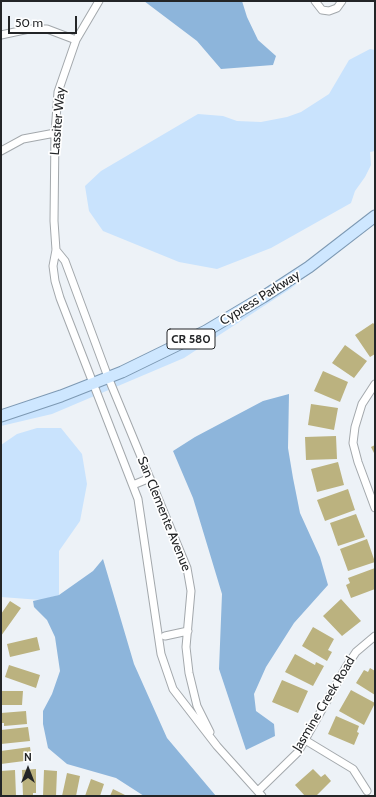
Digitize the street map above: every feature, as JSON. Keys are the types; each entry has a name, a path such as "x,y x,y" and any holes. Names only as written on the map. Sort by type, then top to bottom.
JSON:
{"main road":[{"name":"Cypress Parkway","path":"1,416 94,383 176,346 234,314 309,267 375,216"}],"street":[{"name":"Lassiter Way","path":"94,383 60,298 55,281 53,266 56,250 54,221 54,133 58,92 76,40 99,1"},
{"path":"315,1 322,10 329,11 337,8 342,1"},
{"path":"1,35 29,29 47,29 76,40"},
{"path":"1,151 23,139 54,133"},
{"name":"Lassiter Way","path":"56,250 65,261 108,377"},
{"name":"San Clemente Avenue","path":"108,377 187,568 191,591 186,647 188,673 197,706 217,746"},
{"name":"San Clemente Avenue","path":"94,383 138,499 161,654 173,690 217,746 260,793"},
{"path":"375,384 362,404 355,427 353,443 358,462 374,500 375,508"},
{"path":"133,485 150,478"},
{"path":"165,636 188,631"},
{"name":"Jasmine Creek Road","path":"260,793 298,752 346,667 356,652 375,636"},
{"path":"305,740 353,769 367,791"}],"shaded area":[{"path":"144,1 242,1 247,17 258,40 276,56 273,65 221,69 197,41"},
{"path":"370,49 375,50 375,151 370,152 371,165 355,191 351,203 271,248 217,269 179,262 103,231 89,211 85,186 101,171 198,114 223,116 237,121 261,122 287,117 301,112 329,94 349,60"},
{"path":"357,236 290,289 184,358 52,414 1,426 1,421 123,377 208,336"},
{"path":"289,394 288,448 300,513 320,557 328,585 294,623 266,667 254,694 256,711 274,724 275,736 246,750 219,669 222,594 193,498 173,451 195,437 263,401"},
{"path":"37,428 61,428 82,454 87,484 80,521 59,551 59,595 41,600 1,597 1,445 17,434"},
{"path":"103,559 134,664 167,738 216,796 144,796 116,778 67,764 48,748 43,724 43,711 52,694 60,671 55,637 47,620 34,607 33,601 59,595 93,571"}],"building":[{"path":"373,323 375,325 375,354 370,357 355,335"},
{"path":"345,345 367,361 354,378 332,363"},
{"path":"323,371 348,382 340,402 314,391"},
{"path":"311,404 338,408 334,430 308,425"},
{"path":"336,436 337,459 306,460 305,437"},
{"path":"375,445 375,455 371,447"},
{"path":"338,462 344,485 317,492 311,469"},
{"path":"348,489 355,510 325,521 317,500"},
{"path":"356,514 365,537 338,546 330,523"},
{"path":"367,539 375,562 348,571 340,549"},
{"path":"375,568 375,589 351,598 346,585 350,583 348,578"},
{"path":"341,599 361,621 342,636 323,616"},
{"path":"10,601 21,608 1,636 1,614"},
{"path":"313,627 334,639 328,650 332,652 327,661 302,646"},
{"path":"37,637 40,650 10,657 7,644"},
{"path":"295,654 315,665 316,662 324,666 313,686 285,672"},
{"path":"9,665 40,675 36,688 5,677"},
{"path":"370,668 375,671 375,695 356,683 364,670 368,672"},
{"path":"282,680 308,691 298,713 272,702"},
{"path":"351,690 375,703 364,725 339,711"},
{"path":"1,691 23,691 22,705 1,705"},
{"path":"26,711 27,724 4,726 4,723 1,723 1,713"},
{"path":"336,716 359,726 357,732 359,733 354,745 328,734"},
{"path":"28,727 30,741 1,744 1,730"},
{"path":"30,747 32,760 1,764 1,751"},
{"path":"36,769 36,793 33,793 33,796 23,796 22,770"},
{"path":"313,769 321,777 325,774 331,781 316,796 305,796 295,785"},
{"path":"15,770 16,796 2,796 1,771"},
{"path":"44,770 57,771 56,796 43,796"},
{"path":"67,773 80,776 76,796 62,796"},
{"path":"91,779 104,784 100,796 85,796"},
{"path":"113,789 127,796 110,796"}]}
